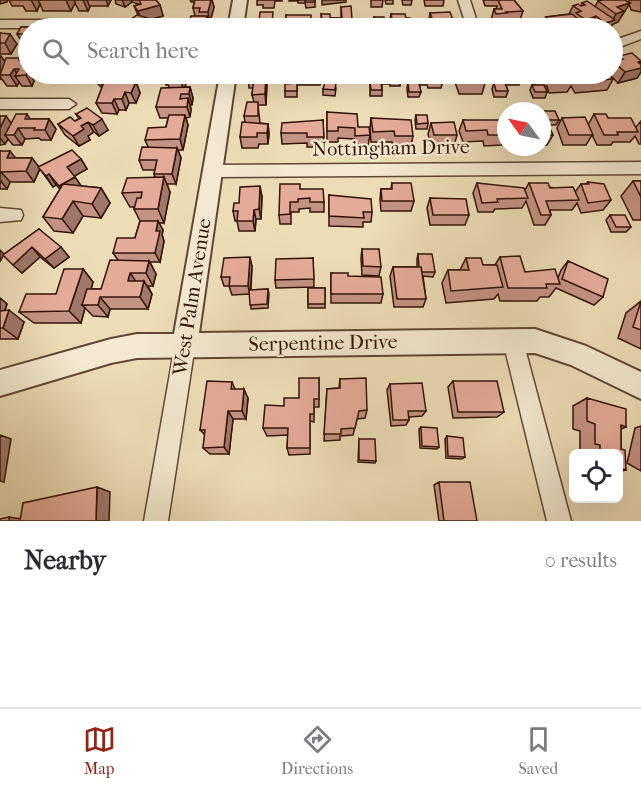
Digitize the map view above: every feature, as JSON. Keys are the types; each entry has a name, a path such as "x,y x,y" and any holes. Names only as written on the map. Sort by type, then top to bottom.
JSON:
{"street":[{"path":"237,18 240,0"},
{"path":"464,0 470,18"},
{"path":"0,24 18,24"},
{"path":"623,42 641,35"},
{"name":"West Palm Avenue","path":"156,521 226,84"},
{"path":"0,104 69,104"},
{"name":"Nottingham Drive","path":"213,171 641,168"},
{"name":"Serpentine Drive","path":"0,383 136,346 535,341 554,346 641,386"},
{"path":"513,342 559,521"}],"building":[{"path":"139,0 156,0 160,5 138,11 134,6 141,4"},
{"path":"195,0 211,0 208,12 199,12 200,8 193,8"},
{"path":"498,0 514,0 523,11 496,14 494,9 502,9"},
{"path":"625,0 630,3 617,7 624,11 616,14 598,1"},
{"path":"587,1 612,18 596,16 583,18 576,13 581,11 573,6 585,5 582,3"},
{"path":"351,6 352,18 342,18 341,7"},
{"path":"260,12 273,12 272,18 259,18"},
{"path":"450,12 452,18 432,18 430,13"},
{"path":"321,14 330,14 330,18 322,18"},
{"path":"391,14 405,14 406,18 392,18"},
{"path":"572,14 577,18 547,18"},
{"path":"286,15 311,15 311,18 286,18"},
{"path":"191,16 207,16 206,18 190,18"},
{"path":"0,33 10,34 5,43 0,43"},
{"path":"632,53 641,61 638,62 641,68 625,72 623,55"},
{"path":"6,58 18,58 18,69 14,69 10,75 0,75"},
{"path":"103,84 135,84 131,93 125,92 122,99 114,99 112,103 96,103"},
{"path":"253,84 266,84 265,94 252,95"},
{"path":"285,84 297,84 297,91 285,91"},
{"path":"324,84 336,84 335,90 323,89"},
{"path":"370,84 381,84 382,90 371,90"},
{"path":"408,84 419,84 421,92 409,92"},
{"path":"494,84 505,84 508,91 496,91"},
{"path":"532,85 544,85 547,92 535,92"},
{"path":"190,87 189,94 181,94 180,99 188,98 187,107 156,107 161,88"},
{"path":"247,102 258,102 258,116 244,116"},
{"path":"87,108 102,119 93,125 88,122 81,126 84,129 73,136 58,124 70,117 75,121 81,118 76,114"},
{"path":"551,111 555,111 559,120 551,120"},
{"path":"327,112 357,114 358,127 369,127 370,135 355,136 355,128 338,127 338,131 327,131"},
{"path":"16,114 27,114 25,119 49,119 45,130 18,128 14,135 5,135"},
{"path":"594,114 606,114 608,118 631,118 638,132 617,132 618,135 604,135"},
{"path":"169,115 185,115 180,139 145,140 148,128 166,127"},
{"path":"416,115 427,115 428,123 417,124"},
{"path":"0,116 6,116 0,128"},
{"path":"585,117 593,135 569,135 562,118"},
{"path":"371,118 411,120 413,136 395,136 394,131 373,132"},
{"path":"323,120 324,137 307,137 307,133 281,133 282,123"},
{"path":"463,120 497,120 497,135 488,135 487,130 466,131"},
{"path":"242,122 268,124 267,133 257,133 257,137 240,137"},
{"path":"454,122 457,135 434,135 431,123"},
{"path":"142,147 177,148 172,174 154,174 157,160 139,160"},
{"path":"72,150 81,159 67,167 75,177 59,186 49,174 46,176 38,167"},
{"path":"0,151 10,151 7,158 32,158 26,171 1,172 0,175"},
{"path":"164,177 158,209 134,209 137,198 141,198 142,192 122,193 127,178"},
{"path":"633,181 641,181 641,197"},
{"path":"588,182 604,184 611,200 588,203 581,184 589,184"},
{"path":"392,183 411,183 414,201 382,201 381,189 392,189"},
{"path":"477,183 524,188 528,198 497,199 498,202 482,203"},
{"path":"529,183 548,183 550,188 573,187 579,200 546,201 551,215 541,215"},
{"path":"63,184 101,188 92,204 73,201 62,219 43,217"},
{"path":"280,184 300,184 300,189 323,189 324,202 310,202 310,198 298,199 298,202 290,202 290,214 279,215"},
{"path":"260,186 259,209 254,210 253,221 237,221 238,211 233,211 234,203 239,203 240,187"},
{"path":"329,195 371,199 372,212 363,212 364,218 329,216"},
{"path":"430,198 466,199 469,215 433,215"},
{"path":"610,215 625,215 631,227 616,227"},
{"path":"140,221 158,221 156,231 160,231 155,253 113,253 117,238 135,238"},
{"path":"39,229 61,247 45,259 32,247 13,265 3,255"},
{"path":"362,249 379,249 381,267 363,266"},
{"path":"418,254 432,254 435,272 422,272 419,267"},
{"path":"520,256 525,272 555,269 560,284 546,284 547,288 508,288 500,257"},
{"path":"250,257 248,286 229,286 230,277 221,277 224,258"},
{"path":"313,258 314,279 275,280 276,259"},
{"path":"466,258 481,258 483,265 497,265 503,287 451,291 448,270 469,270"},
{"path":"110,260 149,261 146,273 130,273 128,281 144,281 140,297 100,297 98,305 82,305 87,289 101,289"},
{"path":"568,261 608,279 603,297 562,279"},
{"path":"393,267 421,267 426,299 397,299"},
{"path":"64,269 83,269 69,311 19,312 26,294 56,294"},
{"path":"331,273 381,277 383,294 331,294"},
{"path":"308,288 325,288 325,304 308,304"},
{"path":"268,289 267,304 250,305 249,290"},
{"path":"641,301 641,330 633,327"},
{"path":"9,310 3,328 0,328 0,311"},
{"path":"299,378 319,378 319,399 314,399 314,414 310,414 310,448 287,448 288,428 263,428 265,405 284,406 284,398 299,398"},
{"path":"366,378 367,410 359,411 355,428 341,429 341,434 324,434 327,389 340,388 340,379"},
{"path":"207,381 232,382 231,389 244,389 242,411 228,411 224,447 203,448 205,430 200,430"},
{"path":"453,381 497,381 504,412 458,412"},
{"path":"422,383 426,411 408,411 409,420 393,420 390,384"},
{"path":"587,398 626,409 626,427 621,425 621,449 600,449 600,445 595,444 595,424 587,421"},
{"path":"421,427 437,428 439,447 422,446"},
{"path":"447,436 463,438 465,457 448,456"},
{"path":"359,439 375,439 376,461 359,460"},
{"path":"623,450 625,450 626,470 623,469"},
{"path":"439,482 470,482 477,521 444,521"},
{"path":"97,487 96,521 20,521 23,503"},
{"path":"9,517 9,521 0,521 0,519"}]}
